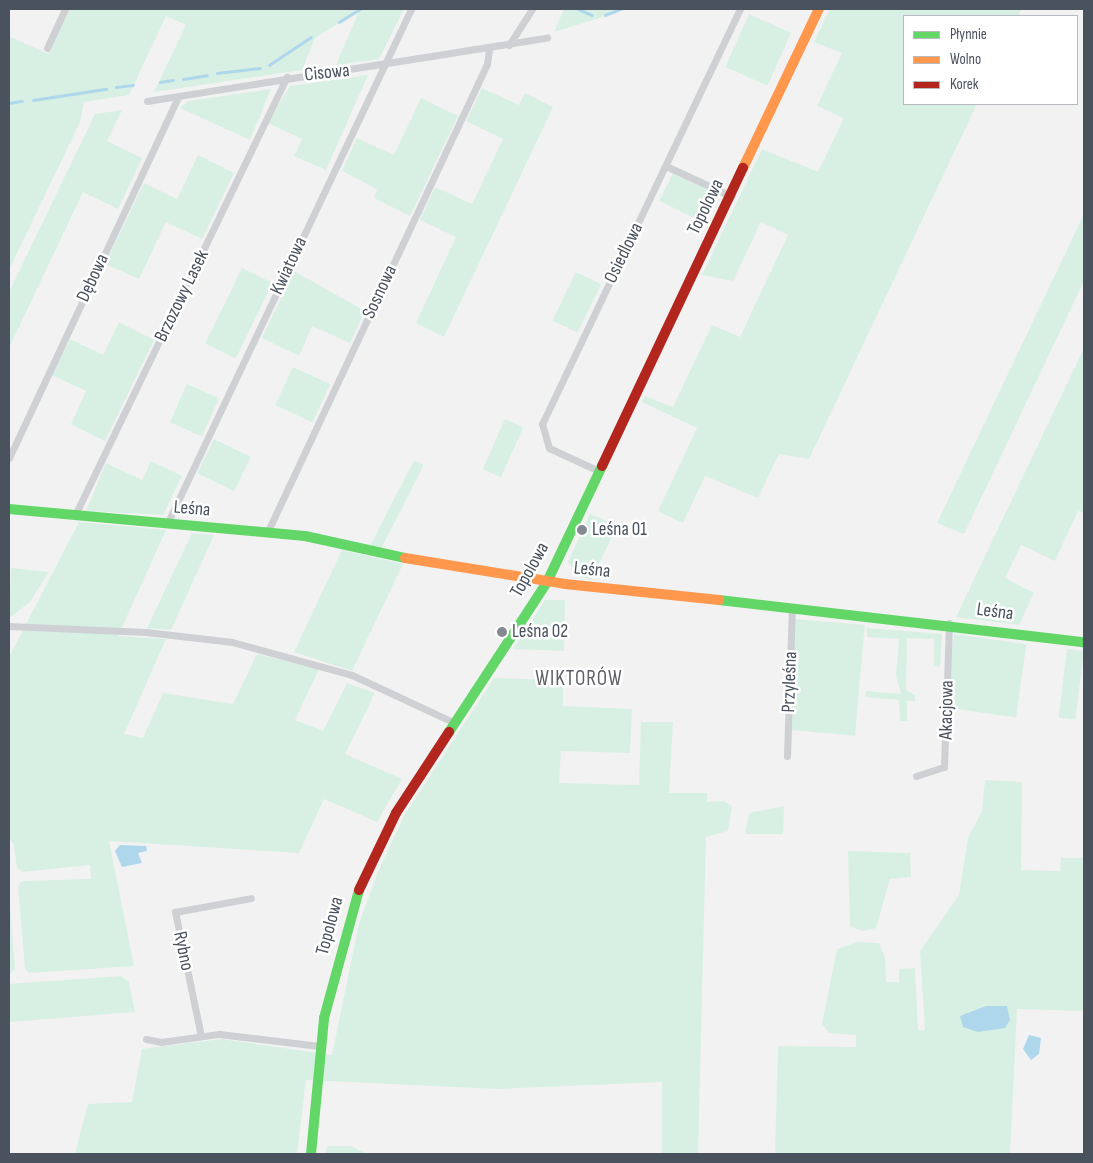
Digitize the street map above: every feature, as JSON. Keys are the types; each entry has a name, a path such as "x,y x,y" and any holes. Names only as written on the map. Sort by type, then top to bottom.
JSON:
{"street":[{"path":"46,48 65,9"},
{"name":"Kwiatowa","path":"167,524 411,9"},
{"path":"509,45 532,9"},
{"name":"Osiedlowa","path":"599,471 549,448 542,424 740,9"},
{"name":"Topolowa","path":"311,1154 319,1046 356,894 396,813 546,582 819,9"},
{"name":"Cisowa","path":"147,100 178,98 287,77 384,66 547,38"},
{"name":"Sosnowa","path":"266,533 487,64 489,49"},
{"name":"Brzozowy Lasek","path":"76,515 287,77"},
{"name":"Dębowa","path":"9,458 178,98"},
{"path":"666,166 731,196"},
{"name":"Leśna","path":"9,509 305,536 434,565 546,582 792,609 949,623 1084,642"},
{"name":"Przyleśna","path":"787,756 792,609"},
{"name":"Akacjowa","path":"916,776 944,767 949,623"},
{"path":"9,626 146,632 232,642 352,676 454,723"},
{"name":"Rybno","path":"201,1036 175,912 251,898"},
{"path":"146,1039 160,1042 219,1034 319,1046"}],"green space":[{"path":"70,9 404,9 379,59 336,65 359,11 315,38 302,70 154,92 186,25 166,16 129,95 84,102 80,122 9,270 9,36 48,54"},
{"path":"564,9 628,9 554,32"},
{"path":"830,9 1022,9 1019,15 903,15 903,105 977,105 809,459 779,454 758,498 705,476 683,523 658,511 697,428 642,402 645,396 673,407 712,325 740,337 788,235 761,222 733,281 702,275 762,149 818,172 844,118 817,106 842,53 814,42"},
{"path":"749,14 791,33 767,86 725,67"},
{"path":"368,75 326,170 294,156 302,139 268,123 290,86"},
{"path":"482,88 519,105 525,93 553,107 444,337 416,323 456,237 420,220 435,187 472,204 503,139 466,121"},
{"path":"271,89 250,140 180,108 188,101"},
{"path":"421,98 458,116 410,216 374,198 377,189 342,171 357,138 394,155"},
{"path":"122,110 107,141 142,158 118,209 83,192 9,348 9,292 95,114"},
{"path":"198,155 234,173 202,239 166,222 139,279 105,264 144,183 177,199"},
{"path":"673,173 716,194 703,222 659,201"},
{"path":"1084,214 1084,281 964,534 937,523"},
{"path":"242,268 273,283 236,358 205,343"},
{"path":"294,271 365,311 350,343 312,326 299,356 262,338"},
{"path":"576,272 601,284 577,333 552,321"},
{"path":"119,322 154,340 105,441 71,424 86,391 52,375 70,339 103,355"},
{"path":"1084,348 1084,513 1078,511 1055,561 1021,545 1005,578 1034,593 1019,625 956,617"},
{"path":"293,367 330,384 312,422 275,405"},
{"path":"187,384 219,398 202,437 170,422"},
{"path":"505,419 523,427 501,477 483,469"},
{"path":"214,439 251,457 234,491 197,473"},
{"path":"414,460 424,465 380,551 370,546"},
{"path":"151,461 182,476 163,515 86,511 106,463 142,480"},
{"path":"590,514 617,526 591,580 579,577 568,562"},
{"path":"79,522 166,530 118,636 166,639 124,734 143,738 163,693 233,704 257,654 319,669 295,720 323,731 347,683 375,693 345,754 402,779 377,822 324,799 299,853 109,841 134,966 29,973 25,969 18,887 22,881 91,879 90,865 22,872 17,868 14,845 9,838 9,657"},
{"path":"192,533 214,535 171,630 147,628"},
{"path":"342,550 403,564 352,671 294,652"},
{"path":"11,568 49,572 30,602 9,618"},
{"path":"545,600 565,600 564,651 513,649"},
{"path":"795,619 865,625 855,736 785,730"},
{"path":"867,628 942,634 940,667 934,666 934,639 907,638 906,690 915,695 915,701 907,701 907,721 900,721 899,700 865,697 866,691 901,694 896,675 899,639 867,637"},
{"path":"954,634 1026,644 1016,717 944,707"},
{"path":"1067,649 1084,651 1075,720 1059,717"},
{"path":"494,678 563,680 563,706 632,709 630,753 561,751 559,783 639,785 641,722 673,722 669,793 707,793 707,802 724,801 732,806 728,831 706,837 698,1154 662,1154 662,1082 498,1089 306,1080 297,1154 75,1154 88,1104 132,1102 142,1049 221,1039 332,1055 359,923 380,867 405,814"},
{"path":"985,780 1022,782 1021,870 1060,871 1061,858 1084,858 1084,1011 1017,1009 1010,1154 775,1154 778,1046 856,1047 856,1035 829,1033 822,1024 837,949 858,942 879,943 885,957 886,982 899,982 899,969 915,968 918,1030 925,1030 920,951 959,895 968,838 982,811"},
{"path":"784,806 783,834 745,834 749,813"},
{"path":"848,851 910,853 911,877 890,879 876,928 862,931 850,926"},
{"path":"9,891 15,969 9,975"},
{"path":"121,976 129,982 135,1012 9,1022 9,984"},
{"path":"327,1146 351,1146 367,1154 326,1154"}],"water":[{"path":"120,845 146,846 147,851 138,853 142,863 122,867 115,851"},
{"path":"986,1006 1007,1006 1010,1020 1005,1028 978,1032 963,1027 960,1016"},
{"path":"1029,1035 1041,1038 1039,1054 1031,1060 1023,1049"}],"waterway":[{"path":"339,22 360,9"},
{"path":"578,9 592,15"},
{"path":"605,15 621,9"},
{"path":"269,65 311,37"},
{"path":"217,73 260,68"},
{"path":"183,79 207,75"},
{"path":"160,82 173,80"},
{"path":"116,87 133,85"},
{"path":"33,100 106,89"},
{"path":"9,103 22,101"}],"traffic: fast":[{"path":"449,732 547,582 602,466"},
{"path":"9,509 305,536 405,558"},
{"path":"719,600 1084,642"},
{"path":"311,1154 324,1018 359,890"}],"traffic: slow":[{"path":"743,168 819,9"},
{"path":"405,558 565,584 719,600"}],"traffic: jam":[{"path":"602,466 743,168"},
{"path":"359,890 396,813 449,732"}],"place":[{"name":"Leśna 01","path":"582,530"},
{"name":"Leśna 02","path":"502,632"}],"district":[{"name":"WIKTORÓW","path":"579,679"}]}
